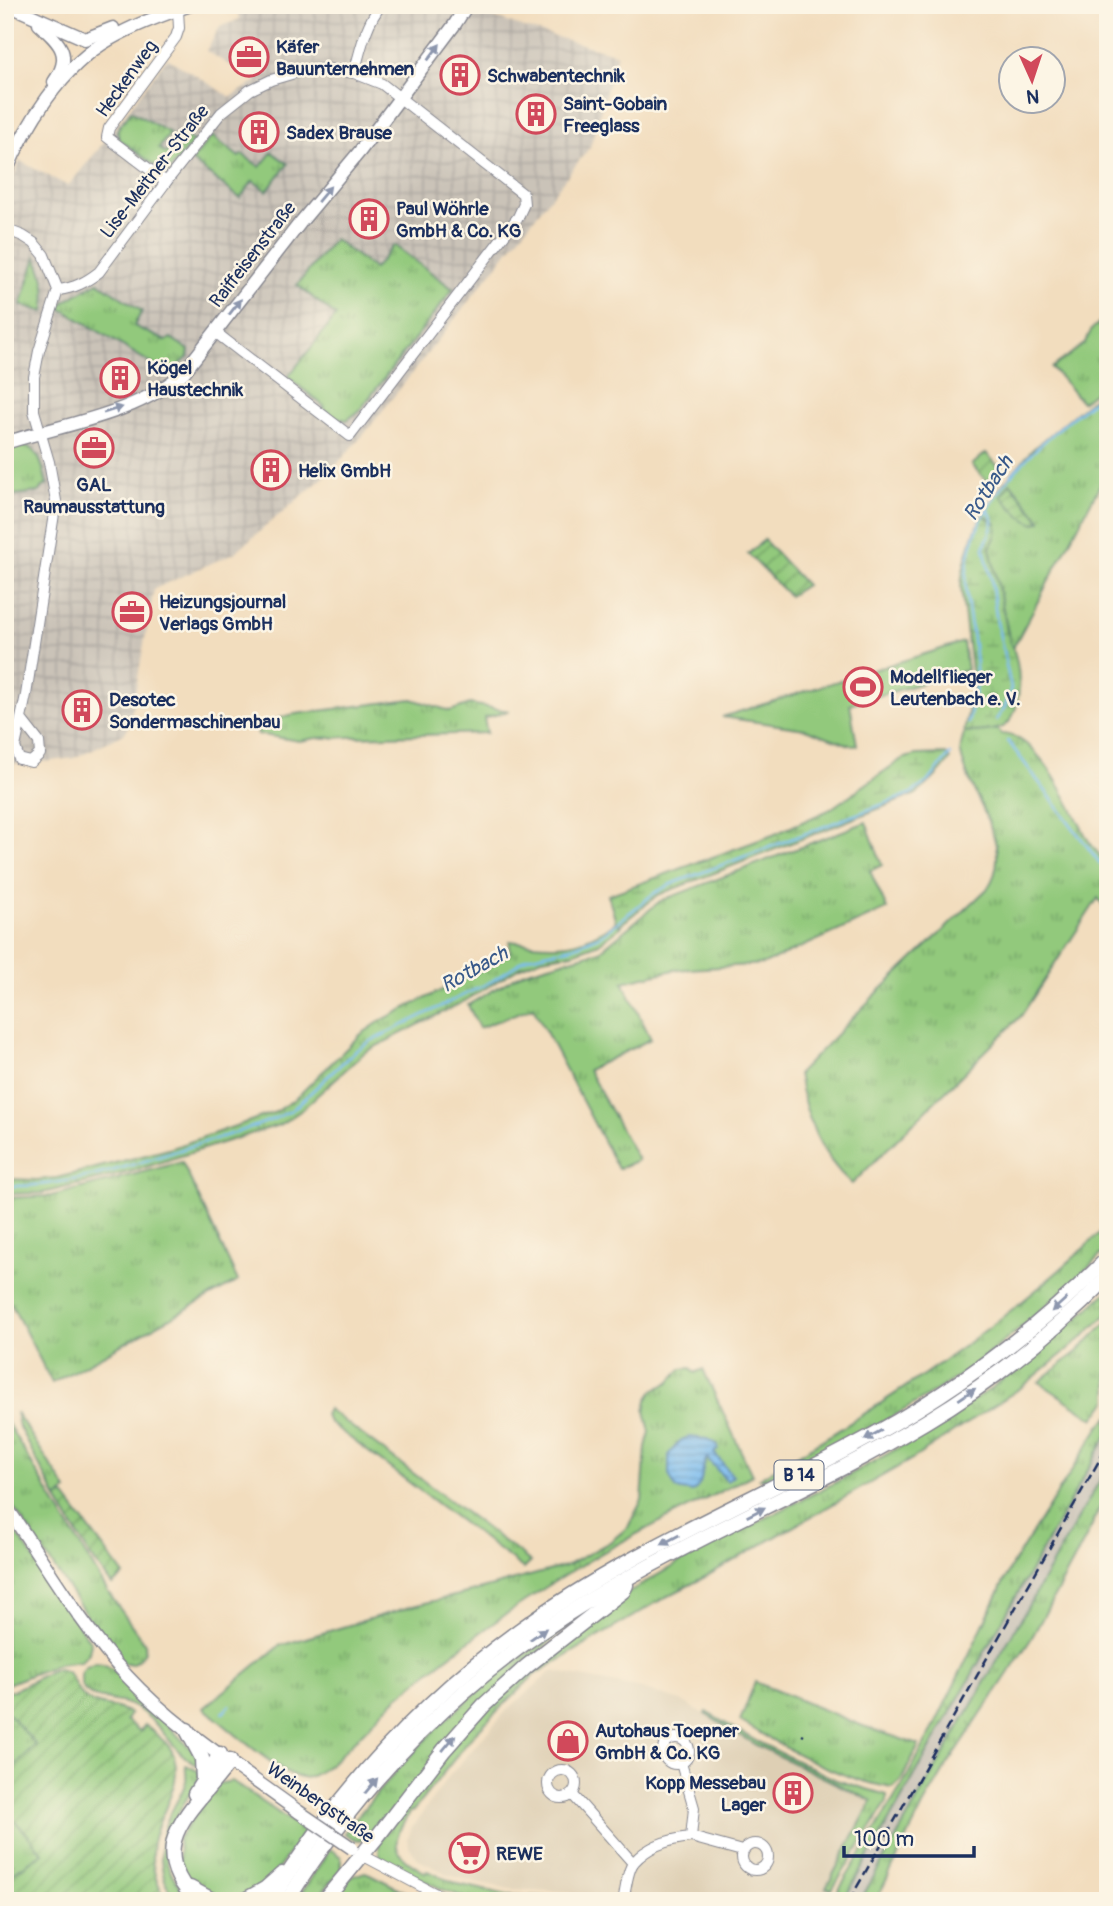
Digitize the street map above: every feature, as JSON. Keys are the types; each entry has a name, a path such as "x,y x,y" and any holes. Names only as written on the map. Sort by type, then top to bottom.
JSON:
{"highway":[{"name":"B 14","path":"271,1901 294,1862 338,1803 394,1739 462,1675 521,1629 629,1561 852,1447 948,1390 1024,1335 1108,1258"},
{"name":"B 14","path":"287,1901 349,1811 389,1765 444,1710 523,1645 587,1601 634,1574 852,1463 927,1420 986,1381 1047,1335 1108,1278"},
{"path":"324,1901 357,1852 464,1726 527,1666 623,1591 634,1574"},
{"path":"187,1730 202,1758 203,1780"},
{"path":"186,1814 203,1780 225,1757"},
{"path":"197,1901 177,1872 172,1850 175,1832 225,1757"},
{"path":"243,1901 265,1889 294,1862"},
{"path":"185,1884 214,1901"}],"main road":[{"path":"8,5 85,39 123,23 140,23"},
{"name":"Raiffeisenstraße","path":"5,443 148,398 184,372 400,97 467,5"},
{"path":"49,95 83,57 112,37 140,23 184,8"},
{"path":"5,174 62,68 64,53 61,46 31,17"},
{"name":"Weinbergstraße","path":"5,1506 106,1651 144,1693 187,1730 357,1852"}],"street":[{"path":"354,73 366,29 381,5"},
{"name":"Heckenweg","path":"166,182 107,137 109,128 176,37 184,8"},
{"name":"Lise-Meitner-Straße","path":"58,290 71,289 85,283 99,272 221,113 250,90 271,80 305,70 329,69 354,73 382,84 523,194 524,204 518,217 350,436 215,332"},
{"path":"5,139 20,143"},
{"path":"5,229 34,243 44,256 58,290 34,377 34,411 49,462 56,501 21,719"},
{"path":"681,1763 692,1795 694,1821 691,1837"},
{"path":"572,1794 633,1863"},
{"path":"623,1901 633,1863 668,1840 691,1837 742,1851"},
{"name":"Weinbergstraße","path":"357,1852 434,1893 457,1901"}],"shaded area":[{"path":"234,5 458,5 524,28 617,54 590,147 364,434 330,472 234,553 154,589 129,726 124,734 74,758 28,764 5,763 5,196 20,161 68,186 167,58 231,97 257,81 206,51 220,27 240,19"},
{"path":"1108,1434 1108,1466 860,1901 843,1901"},
{"path":"552,1671 642,1689 684,1702 756,1745 872,1801 820,1901 579,1901 570,1892 510,1889 480,1883 449,1875 419,1860 409,1847 408,1838 412,1827 450,1775 506,1711"}],"green space":[{"path":"131,111 170,133 159,148 166,153 179,136 194,141 167,173 157,172 158,168 119,139 117,130"},
{"path":"212,136 239,157 242,154 260,167 272,152 288,164 267,191 253,181 240,198 192,161"},
{"path":"334,239 374,269 394,245 453,289 359,411 347,420 334,417 323,409 325,407 288,377 336,316 297,285"},
{"path":"36,257 45,284 44,312 21,305"},
{"path":"98,282 142,311 134,326 166,341 171,338 189,350 188,357 170,375 59,307"},
{"path":"1103,319 1108,323 1108,381 1082,402 1052,368 1084,344 1092,329"},
{"path":"1108,386 1108,470 1013,648 990,548 996,535 988,517 983,515 1002,485 1032,450","holes":["1011,483 1041,521 1002,496"]},
{"path":"17,444 35,452 42,464 47,485 39,492 5,496 5,447"},
{"path":"986,453 1002,470 990,485 972,465"},
{"path":"1010,483 1041,521 1034,524 1020,516 1001,496"},
{"path":"983,515 997,524 996,535 990,548 1010,643 1017,662 1018,700 1010,721 1003,727 964,733 973,686 961,587 968,550"},
{"path":"764,540 806,585 789,596 748,554"},
{"name":"Modellflieger Leutenbach e. V.","path":"963,642 967,670 850,704 857,745 853,746 805,729 722,717"},
{"path":"412,699 450,711 470,704 509,711 484,718 487,733 317,738 299,741 258,734 257,730 282,717 295,714"},
{"path":"997,729 1001,734 1015,737 1029,746 1053,775 1087,838 1108,869 1108,912 1098,898 1021,1016 852,1184 831,1161 816,1134 805,1105 798,1074 873,997 987,889 995,873 995,839 966,771 960,749 964,733"},
{"path":"946,754 950,759 916,794 658,895 620,925 616,922 608,895 773,835 829,810 902,759 916,755"},
{"path":"866,822 882,865 870,871 887,909 764,964 674,970 623,982 651,1039 588,1070 638,1160 618,1169 533,1007 479,1028 468,1005 524,972 600,951 660,901"},
{"path":"616,922 621,927 599,943 573,953 542,958 518,968 465,1001 365,1052 299,1112 279,1125 133,1171 43,1193 5,1194 5,1179 57,1178 169,1149 276,1112 296,1098 360,1035 382,1020 470,976 510,952 510,941 540,945 578,942"},
{"path":"182,1162 238,1281 52,1383 5,1292 5,1198 51,1196"},
{"path":"1108,1225 1108,1248 1033,1317 974,1365 909,1407 840,1445 771,1481 759,1478 897,1393 941,1362 1028,1297"},
{"path":"1108,1291 1108,1313 1022,1387 914,1458 666,1597 534,1675 475,1733 411,1811 399,1832 397,1847 400,1853 426,1873 427,1871 458,1884 507,1895 565,1898 570,1901 474,1901 444,1890 384,1861 379,1854 379,1842 466,1728 613,1601 682,1561 911,1441 989,1390"},
{"path":"1108,1321 1108,1400 1094,1419 1039,1382 1078,1351"},
{"path":"691,1368 695,1373 703,1369 752,1475 620,1543 523,1603 398,1697 338,1757 313,1775 303,1778 282,1769 204,1708 279,1646 413,1606 566,1566 610,1542 628,1527 642,1500 646,1447 650,1432 645,1411 647,1400 653,1391 669,1382 681,1369"},
{"path":"328,1409 531,1562 524,1569 329,1422 325,1415"},
{"path":"16,1412 67,1490 57,1499 19,1427"},
{"path":"1108,1417 1108,1434 880,1837 843,1901 832,1901 933,1729 1012,1565"},
{"path":"5,1419 108,1592 145,1644 144,1653 132,1664 121,1662 104,1641 5,1495"},
{"path":"1108,1466 1108,1490 1085,1540 1031,1639 946,1767 923,1806 876,1901 860,1901"},
{"path":"63,1494 124,1575 112,1585 89,1554 57,1499"},
{"path":"5,1516 91,1643 89,1653 81,1661 58,1664 5,1685"},
{"path":"590,1609 514,1671 369,1838 359,1840 344,1833 373,1797 452,1714 513,1663"},
{"path":"95,1663 113,1669 195,1753 200,1766 178,1750 153,1721 139,1710 127,1704 90,1695 82,1685 81,1677 85,1668"},
{"path":"54,1669 66,1672 89,1700 130,1714 126,1720 140,1731 145,1725 172,1751 176,1765 175,1778 153,1841 152,1855 158,1884 166,1901 5,1901 5,1878 43,1853 5,1813 5,1776 36,1745 8,1713 5,1717 5,1692 13,1691"},
{"path":"755,1682 863,1726 919,1745 901,1781 893,1788 852,1778 794,1752 740,1721"},
{"path":"8,1712 36,1745 5,1776 5,1717"},
{"path":"706,1712 758,1742 836,1780 887,1795 887,1802 832,1890 826,1888 872,1801 756,1745 705,1714"},
{"path":"186,1765 200,1772 199,1779 178,1812 166,1849 172,1874 191,1901 174,1901 162,1870 161,1848 169,1816 186,1781"},
{"path":"232,1781 305,1831 271,1879 242,1898 223,1900 201,1892 184,1876 180,1866 178,1839 217,1784"},
{"path":"5,1813 43,1853 5,1878"},
{"path":"330,1849 341,1857 341,1870 315,1901 296,1901"},
{"path":"365,1872 423,1901 328,1901 353,1876"}],"water":[{"path":"689,1437 707,1439 718,1445 714,1453 733,1476 727,1481 707,1458 699,1485 692,1492 676,1489 669,1475 669,1454 681,1440"}],"waterway":[{"name":"Rotbach","path":"968,723 975,694 976,665 966,586 969,555 979,525 994,498 1013,473 1036,449 1108,389"},
{"path":"988,509 993,520 984,548 1011,688 1005,707 996,720"},
{"path":"1008,741 1108,874"},
{"name":"Rotbach","path":"5,1186 75,1180 233,1134 276,1118 292,1110 354,1052 371,1041 492,981 528,957 573,947 602,935 653,894 669,885 910,794 929,781 950,754"},
{"path":"223,1713 230,1705"}],"railway":[{"path":"849,1901 1108,1445"}],"place":[{"name":"Käfer Bauunternehmen","path":"249,57"},
{"name":"Schwabentechnik","path":"460,75"},
{"name":"Saint-Gobain Freeglass","path":"536,114"},
{"name":"Sadex Brause","path":"259,132"},
{"name":"Paul Wöhrle GmbH & Co. KG","path":"369,219"},
{"name":"Kögel Haustechnik","path":"120,378"},
{"name":"GAL Raumausstattung","path":"94,448"},
{"name":"Helix GmbH","path":"271,470"},
{"name":"Heizungsjournal Verlags GmbH","path":"132,612"},
{"name":"Modellflieger Leutenbach e. V.","path":"863,687"},
{"name":"Desotec Sondermaschinenbau","path":"82,710"},
{"name":"Autohaus Toepner GmbH & Co. KG","path":"568,1741"},
{"name":"Kopp Messebau Lager","path":"793,1793"},
{"name":"REWE","path":"469,1853"}]}
